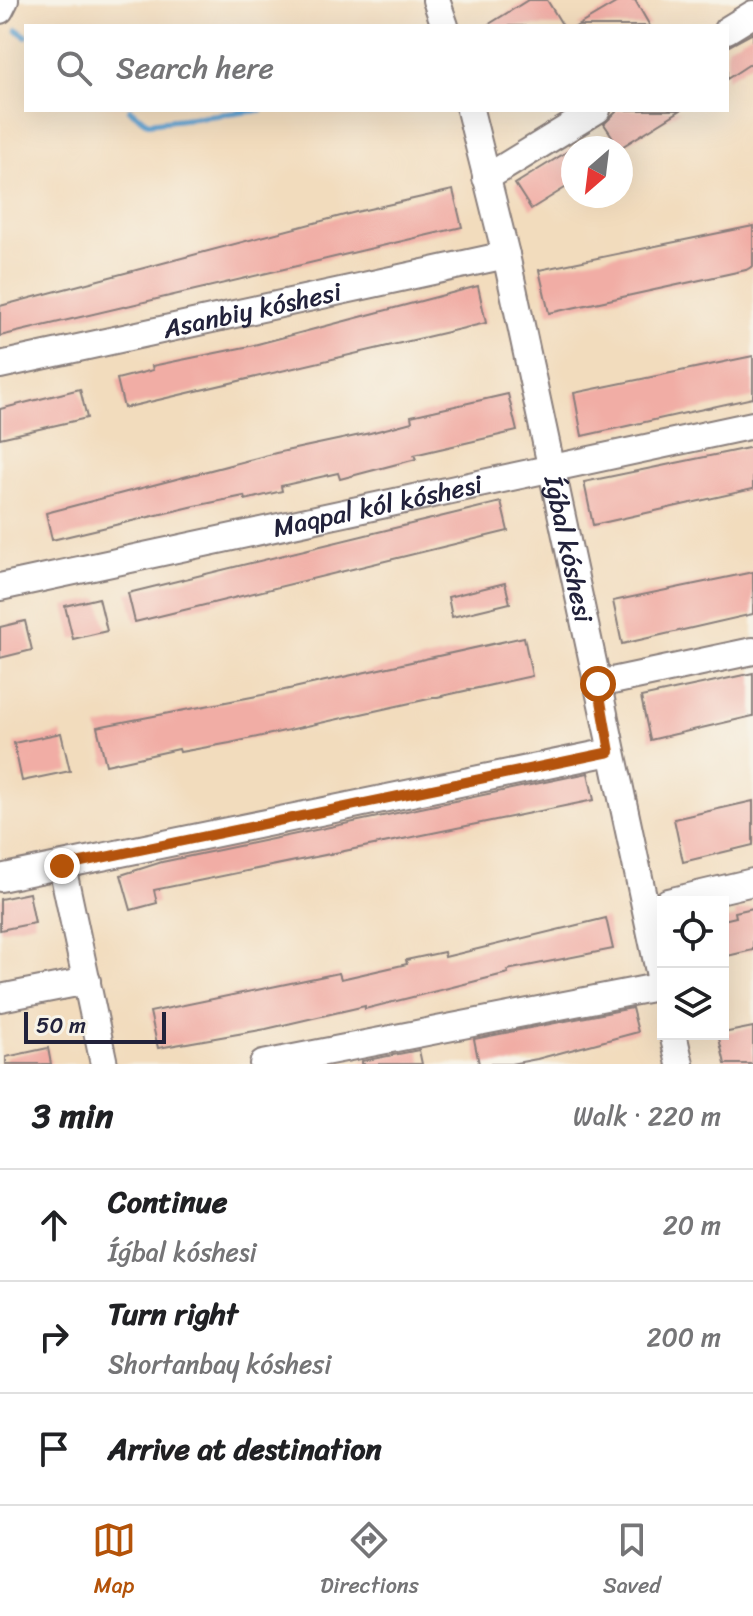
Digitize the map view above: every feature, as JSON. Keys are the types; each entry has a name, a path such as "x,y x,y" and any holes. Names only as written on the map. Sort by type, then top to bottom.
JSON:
{"street":[{"path":"0,10 5,0"},
{"path":"436,0 444,24"},
{"path":"729,29 753,14"},
{"name":"Íǵbal kóshesi","path":"470,112 506,255 610,752 657,901"},
{"path":"486,178 594,112"},
{"name":"Asanbiy kóshesi","path":"0,365 506,255"},
{"name":"Maqpal kól kóshesi","path":"0,587 753,425"},
{"path":"598,684 753,651"},
{"path":"0,878 610,752"},
{"path":"62,866 104,1064"},
{"path":"693,896 753,882"},
{"path":"0,998 87,981"},
{"path":"263,1064 657,989"},
{"path":"674,1040 680,1064"}],"building":[{"path":"528,0 547,0 562,24 489,24"},
{"path":"621,0 635,0 649,24 580,24"},
{"path":"753,33 753,62 729,78 729,46"},
{"path":"616,112 678,112 633,140 633,136 612,136 604,124"},
{"path":"561,155 561,190 531,209 515,184"},
{"path":"453,190 462,227 0,336 0,306 356,212"},
{"path":"753,226 753,266 746,270 549,313 539,270"},
{"path":"478,286 486,323 124,408 117,379 153,370 152,366 250,346"},
{"path":"753,356 753,398 582,436 574,393"},
{"path":"80,389 87,418 0,438 0,409"},
{"path":"508,394 517,431 414,455 416,459 340,479 338,473 281,486 282,491 245,500 244,496 195,506 52,540 46,513 276,453 370,433 412,422 411,416"},
{"path":"753,447 753,489 593,525 584,482"},
{"path":"501,502 508,531 135,622 128,593"},
{"path":"753,572 753,614 622,644 613,601"},
{"path":"505,583 510,603 452,617 448,597"},
{"path":"99,598 107,631 73,639 65,606"},
{"path":"25,621 32,650 0,658 0,627"},
{"path":"524,637 532,676 230,743 180,752 179,749 106,765 97,727 262,695"},
{"path":"753,673 753,716 650,740 641,697"},
{"path":"61,733 70,771 22,781 14,743"},
{"path":"588,773 594,800 154,890 157,903 131,910 121,875 162,862"},
{"path":"753,801 753,845 683,862 674,819"},
{"path":"29,893 35,923 0,930 0,899"},
{"path":"753,908 753,950 729,956 729,919 736,917 735,912"},
{"path":"606,918 613,949 507,970 508,973 365,1009 365,1006 266,1029 158,1048 150,1012 339,973 341,979 407,964 406,960 444,952 445,957"},
{"path":"632,1008 638,1032 537,1059 511,1064 479,1064 474,1039"},
{"path":"753,1027 753,1064 725,1064 719,1040 729,1040 729,1032"},
{"path":"48,1048 51,1064 6,1064 6,1057"},
{"path":"419,1050 422,1064 362,1064 362,1061"}],"waterway":[{"path":"17,30 24,35"},
{"path":"133,112 148,123 243,112"}],"route":[{"path":"62,866 610,752 598,684"}]}
